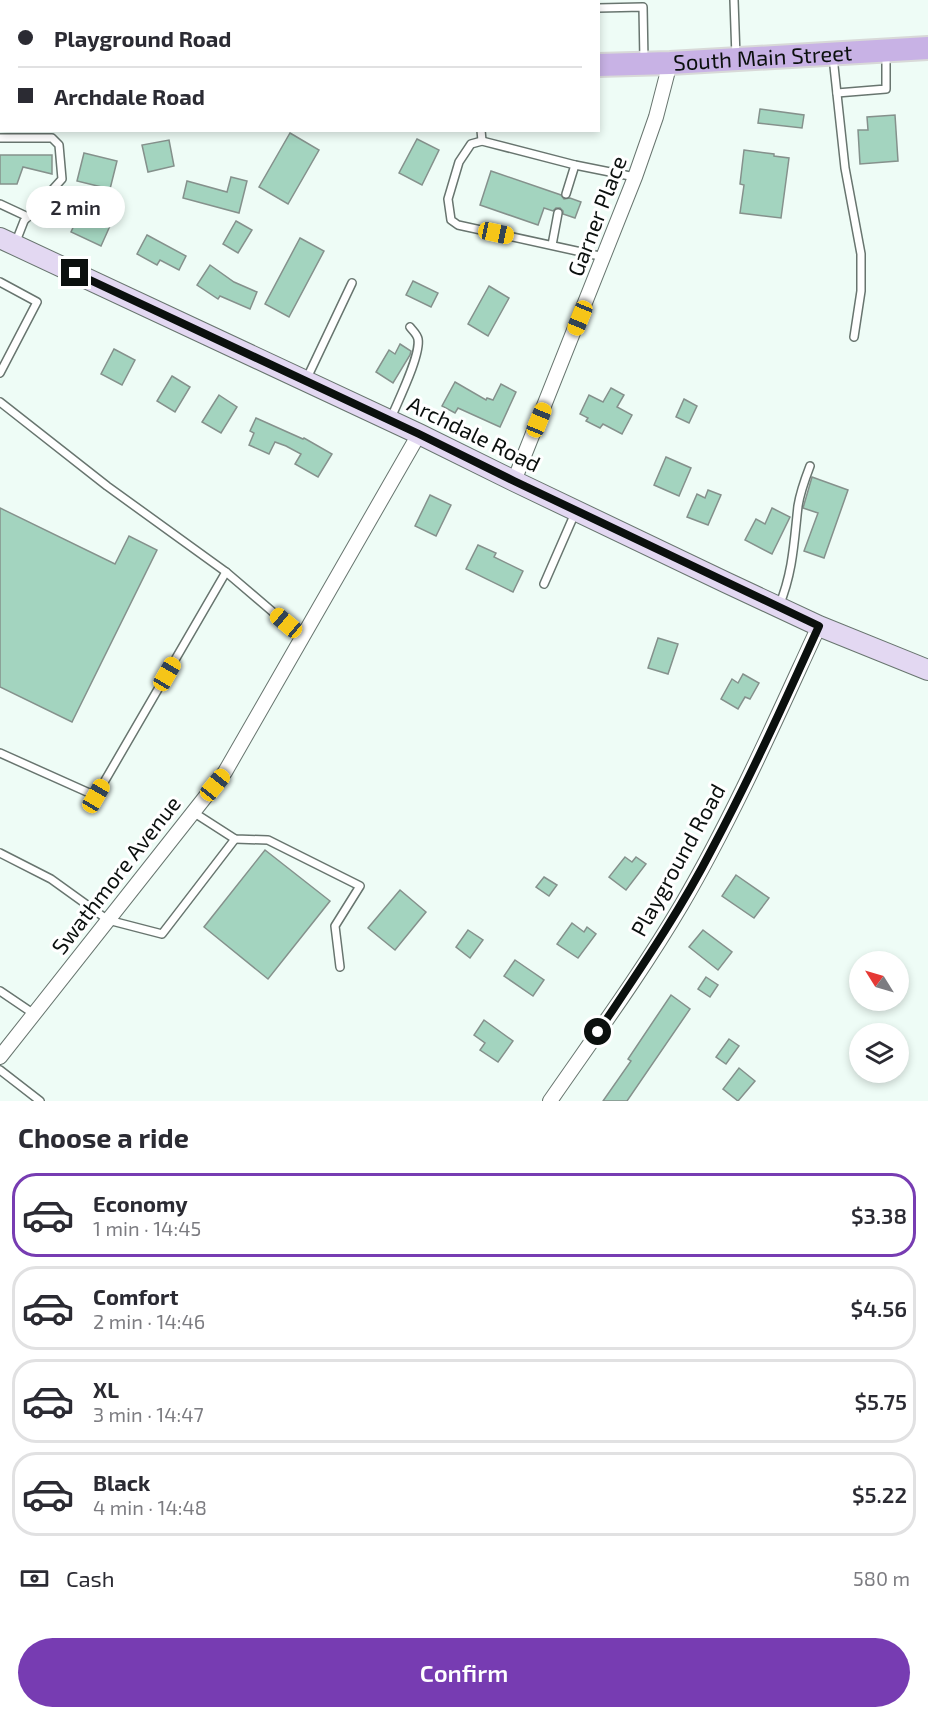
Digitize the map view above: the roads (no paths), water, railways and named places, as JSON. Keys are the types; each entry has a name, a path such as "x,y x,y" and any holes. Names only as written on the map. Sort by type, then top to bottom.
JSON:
{"main road":[{"name":"South Main Street","path":"600,65 928,48"},
{"name":"Archdale Road","path":"7,241 390,420 819,626 928,670"}],"street":[{"name":"Garner Place","path":"514,481 635,177 656,117 670,63"},
{"name":"Swathmore Avenue","path":"0,1057 225,772 419,434"},
{"name":"Playground Road","path":"550,1101 650,956 682,904 770,733 819,626"}],"lane":[{"path":"734,0 736,59"},
{"path":"600,8 643,4 644,63"},
{"path":"837,93 886,89 886,50"},
{"path":"833,54 845,168 861,254 861,291 854,337"},
{"path":"481,132 482,141"},
{"path":"0,138 44,134 52,138 59,145 62,179 7,241"},
{"path":"605,257 458,225 451,220 448,199 459,162 471,144 482,141 575,165 635,177"},
{"path":"566,194 575,165"},
{"path":"0,204 28,217"},
{"path":"552,245 558,213"},
{"path":"0,282 37,302 0,373"},
{"path":"306,381 352,283"},
{"path":"390,420 418,348 419,340 410,327"},
{"path":"0,402 106,486 226,572 302,637"},
{"path":"779,606 787,587 792,564 798,504 810,466"},
{"path":"544,584 576,511"},
{"path":"0,753 96,796 226,572"},
{"path":"193,812 235,839 268,840 360,886 335,926 340,967"},
{"path":"0,853 51,879 108,920 162,934 235,839"},
{"path":"0,991 34,1014"},
{"path":"0,1070 40,1101"}]}
